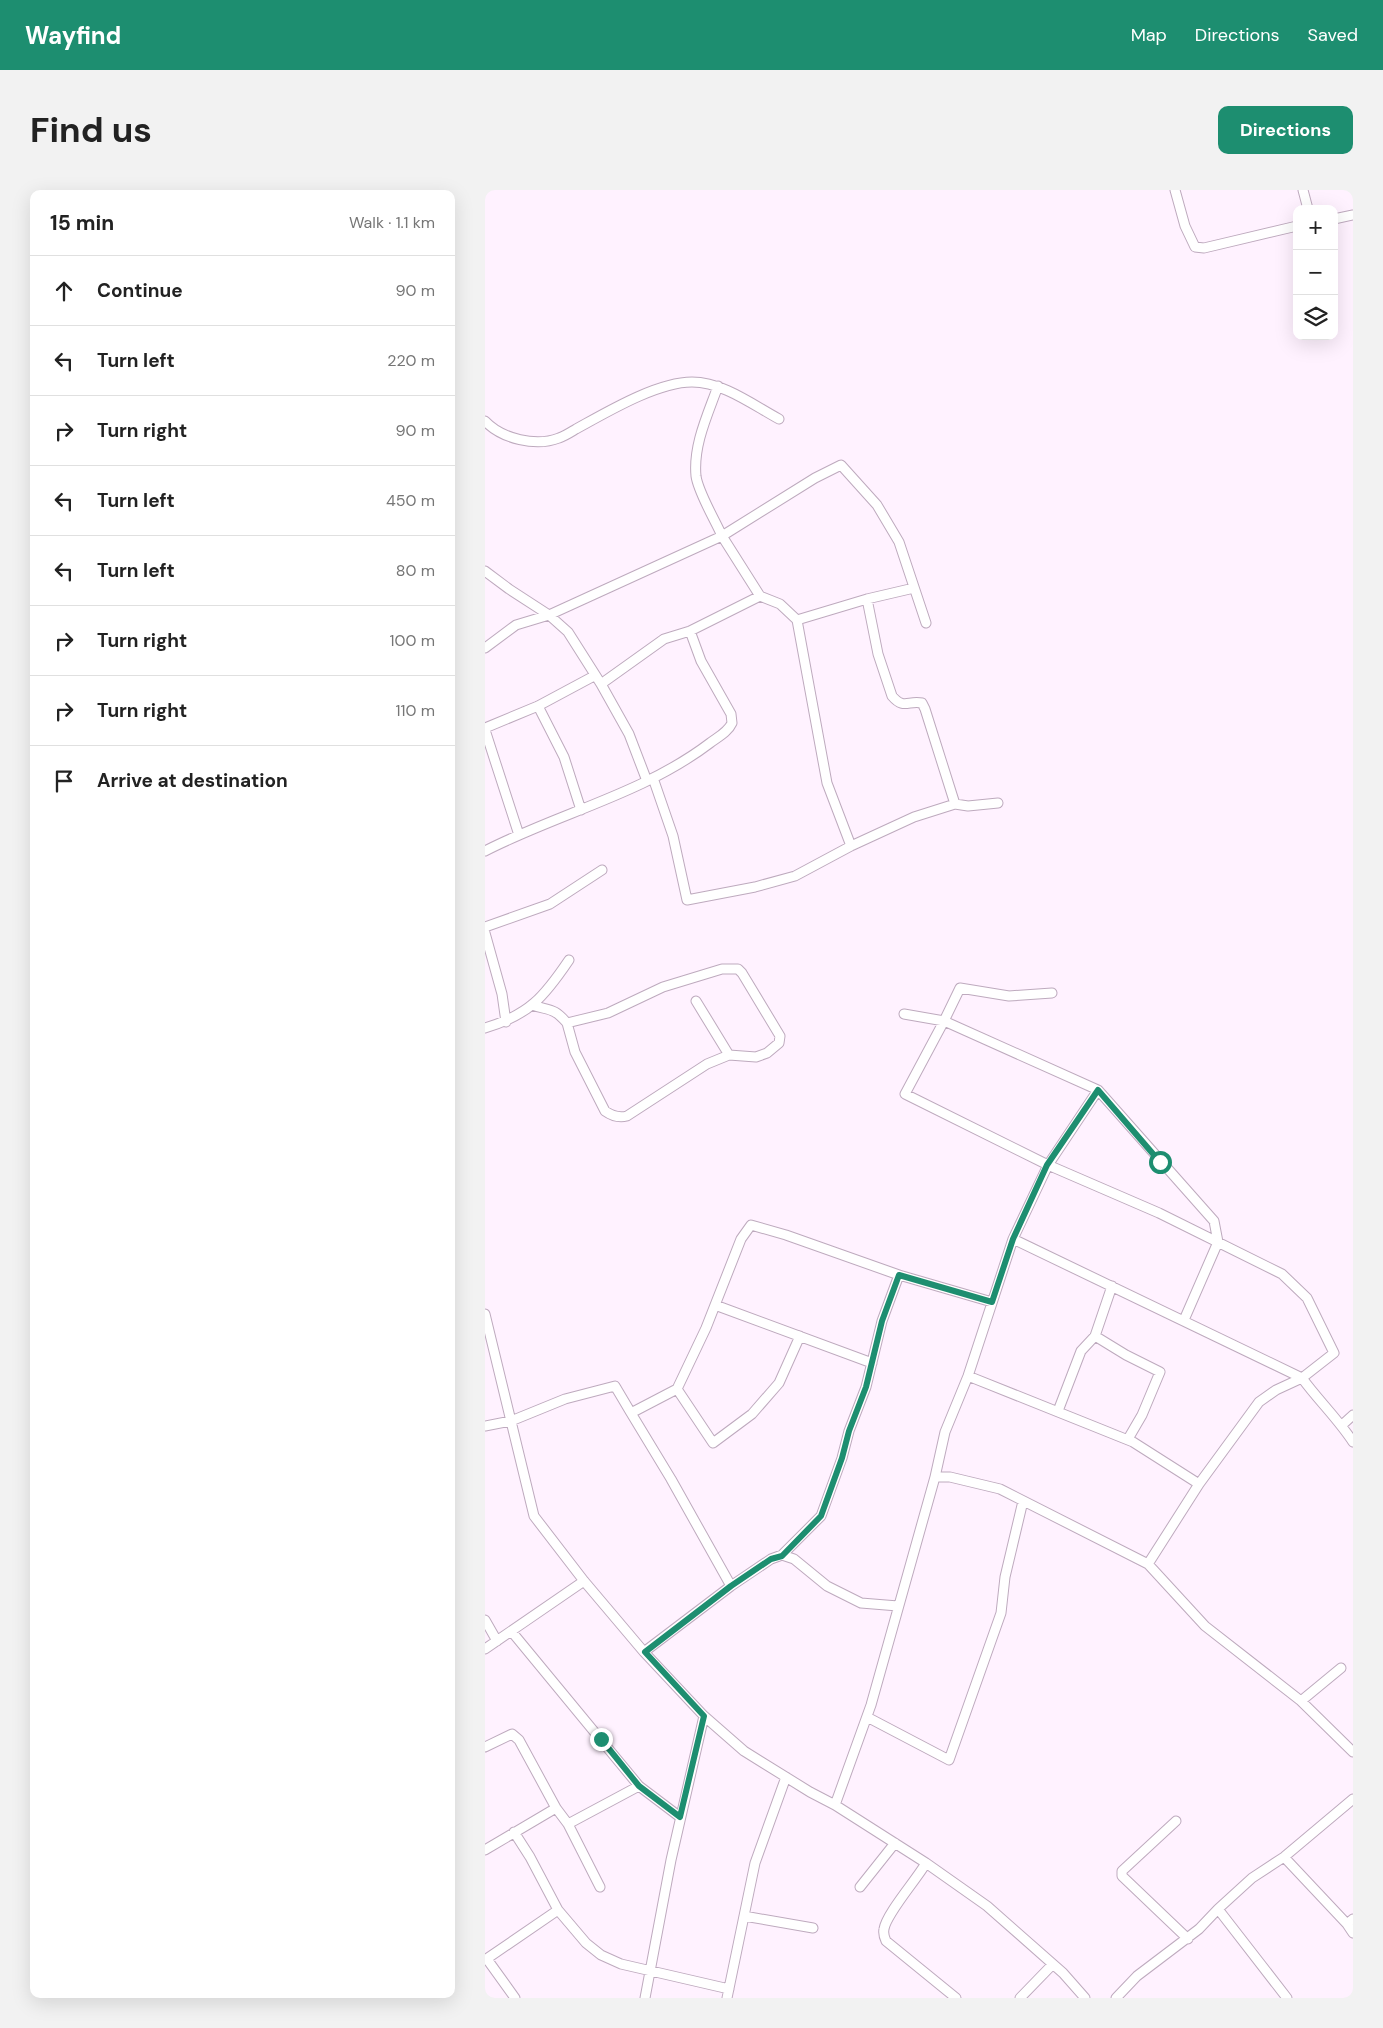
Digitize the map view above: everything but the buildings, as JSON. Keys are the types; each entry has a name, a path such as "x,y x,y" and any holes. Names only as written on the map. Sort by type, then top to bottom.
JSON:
{"street":[{"path":"1175,190 1185,226 1195,247 1204,248 1293,227"},
{"path":"1303,190 1307,205"},
{"path":"1338,218 1353,215"},
{"path":"485,421 507,436 537,441 559,439 658,389 674,384 693,382 718,386 779,419"},
{"path":"718,386 702,430 697,452 696,477 723,536 760,596 780,604 797,620 827,783 851,846"},
{"path":"485,648 516,626 549,615 723,536 815,478 841,465 881,512 899,542 926,623"},
{"path":"485,570 509,589 549,615 567,632 601,684 629,734 673,836 687,900 755,887 795,876 851,846 914,817 955,804 968,806 998,803"},
{"path":"797,620 867,599 914,588"},
{"path":"601,684 665,639 690,631 760,596"},
{"path":"867,599 878,654 892,696 897,702 904,705 916,702 922,703 955,804"},
{"path":"485,851 650,779 696,753 727,730 732,723 731,714 701,661 690,631"},
{"path":"519,835 485,729 538,706 594,676"},
{"path":"538,706 564,757 581,810"},
{"path":"485,927 550,904 602,870"},
{"path":"485,933 502,994 506,1022"},
{"path":"485,1028 506,1022 532,1005 550,988 569,960"},
{"path":"532,1005 558,1012 567,1023 575,1052 605,1110 615,1116 627,1116 693,1072 729,1055 756,1057 775,1048 781,1038 738,969 722,969 708,972 663,987 608,1013 567,1023"},
{"path":"1052,994 1009,996 959,988 944,1022 905,1094 1047,1165 1159,1213 1282,1274 1307,1298 1334,1353 1302,1378 1276,1390 1259,1402 1199,1484 1147,1564"},
{"path":"696,1000 729,1055"},
{"path":"904,1014 944,1022 1098,1090 1214,1222 1218,1242 1185,1320"},
{"path":"835,1805 867,1717 935,1477 945,1432 968,1376 1013,1239 1047,1165 1098,1090"},
{"path":"631,1413 677,1389 715,1305 741,1239 748,1227 753,1224 899,1275 992,1302"},
{"path":"1013,1239 1185,1320 1302,1378 1353,1442"},
{"path":"782,1556 821,1516 842,1458 849,1431 866,1387 882,1321 899,1275"},
{"path":"1057,1411 1081,1351 1095,1336 1112,1286"},
{"path":"715,1305 872,1364"},
{"path":"485,1314 534,1516 584,1581 645,1652 704,1716 744,1751 927,1863 987,1906 1053,1964 1085,1998"},
{"path":"677,1389 713,1442 752,1414 779,1383 800,1336"},
{"path":"1095,1336 1126,1355 1160,1372 1142,1415 1128,1439"},
{"path":"968,1376 1128,1439 1199,1484"},
{"path":"485,1426 511,1421 565,1399 615,1386 671,1479 731,1586"},
{"path":"1342,1426 1353,1416"},
{"path":"935,1477 951,1477 1000,1489 1147,1564 1205,1626 1301,1701 1353,1752"},
{"path":"867,1717 949,1760 1001,1613 1005,1576 1023,1500"},
{"path":"645,1652 731,1586 771,1559 782,1556 794,1559 827,1586 861,1603 899,1606"},
{"path":"485,1649 584,1581"},
{"path":"485,1620 497,1642"},
{"path":"512,1632 639,1786 680,1817"},
{"path":"1301,1701 1341,1668"},
{"path":"645,1998 680,1817 704,1716"},
{"path":"485,1747 512,1734 519,1740 556,1808 568,1824 600,1886"},
{"path":"514,1832 530,1857 558,1910 586,1943 601,1955 621,1964 728,1993 755,1863 786,1777"},
{"path":"568,1824 639,1786"},
{"path":"1116,1998 1137,1976 1188,1939 1252,1878 1284,1857 1353,1799"},
{"path":"485,1850 556,1808"},
{"path":"1175,1821 1122,1871 1122,1876 1188,1939"},
{"path":"860,1887 895,1844"},
{"path":"1284,1857 1350,1922 1353,1933"},
{"path":"927,1863 889,1916 884,1929 884,1936 886,1940 956,1998"},
{"path":"1219,1909 1287,1998"},
{"path":"515,1998 486,1959 558,1910"},
{"path":"743,1916 813,1928"},
{"path":"1020,1998 1053,1964"}],"route":[{"path":"601,1739 639,1786 680,1817 704,1716 645,1652 731,1586 771,1559 782,1556 821,1516 842,1458 849,1431 866,1387 882,1321 899,1275 992,1302 1013,1239 1047,1165 1098,1090 1160,1162"}]}
